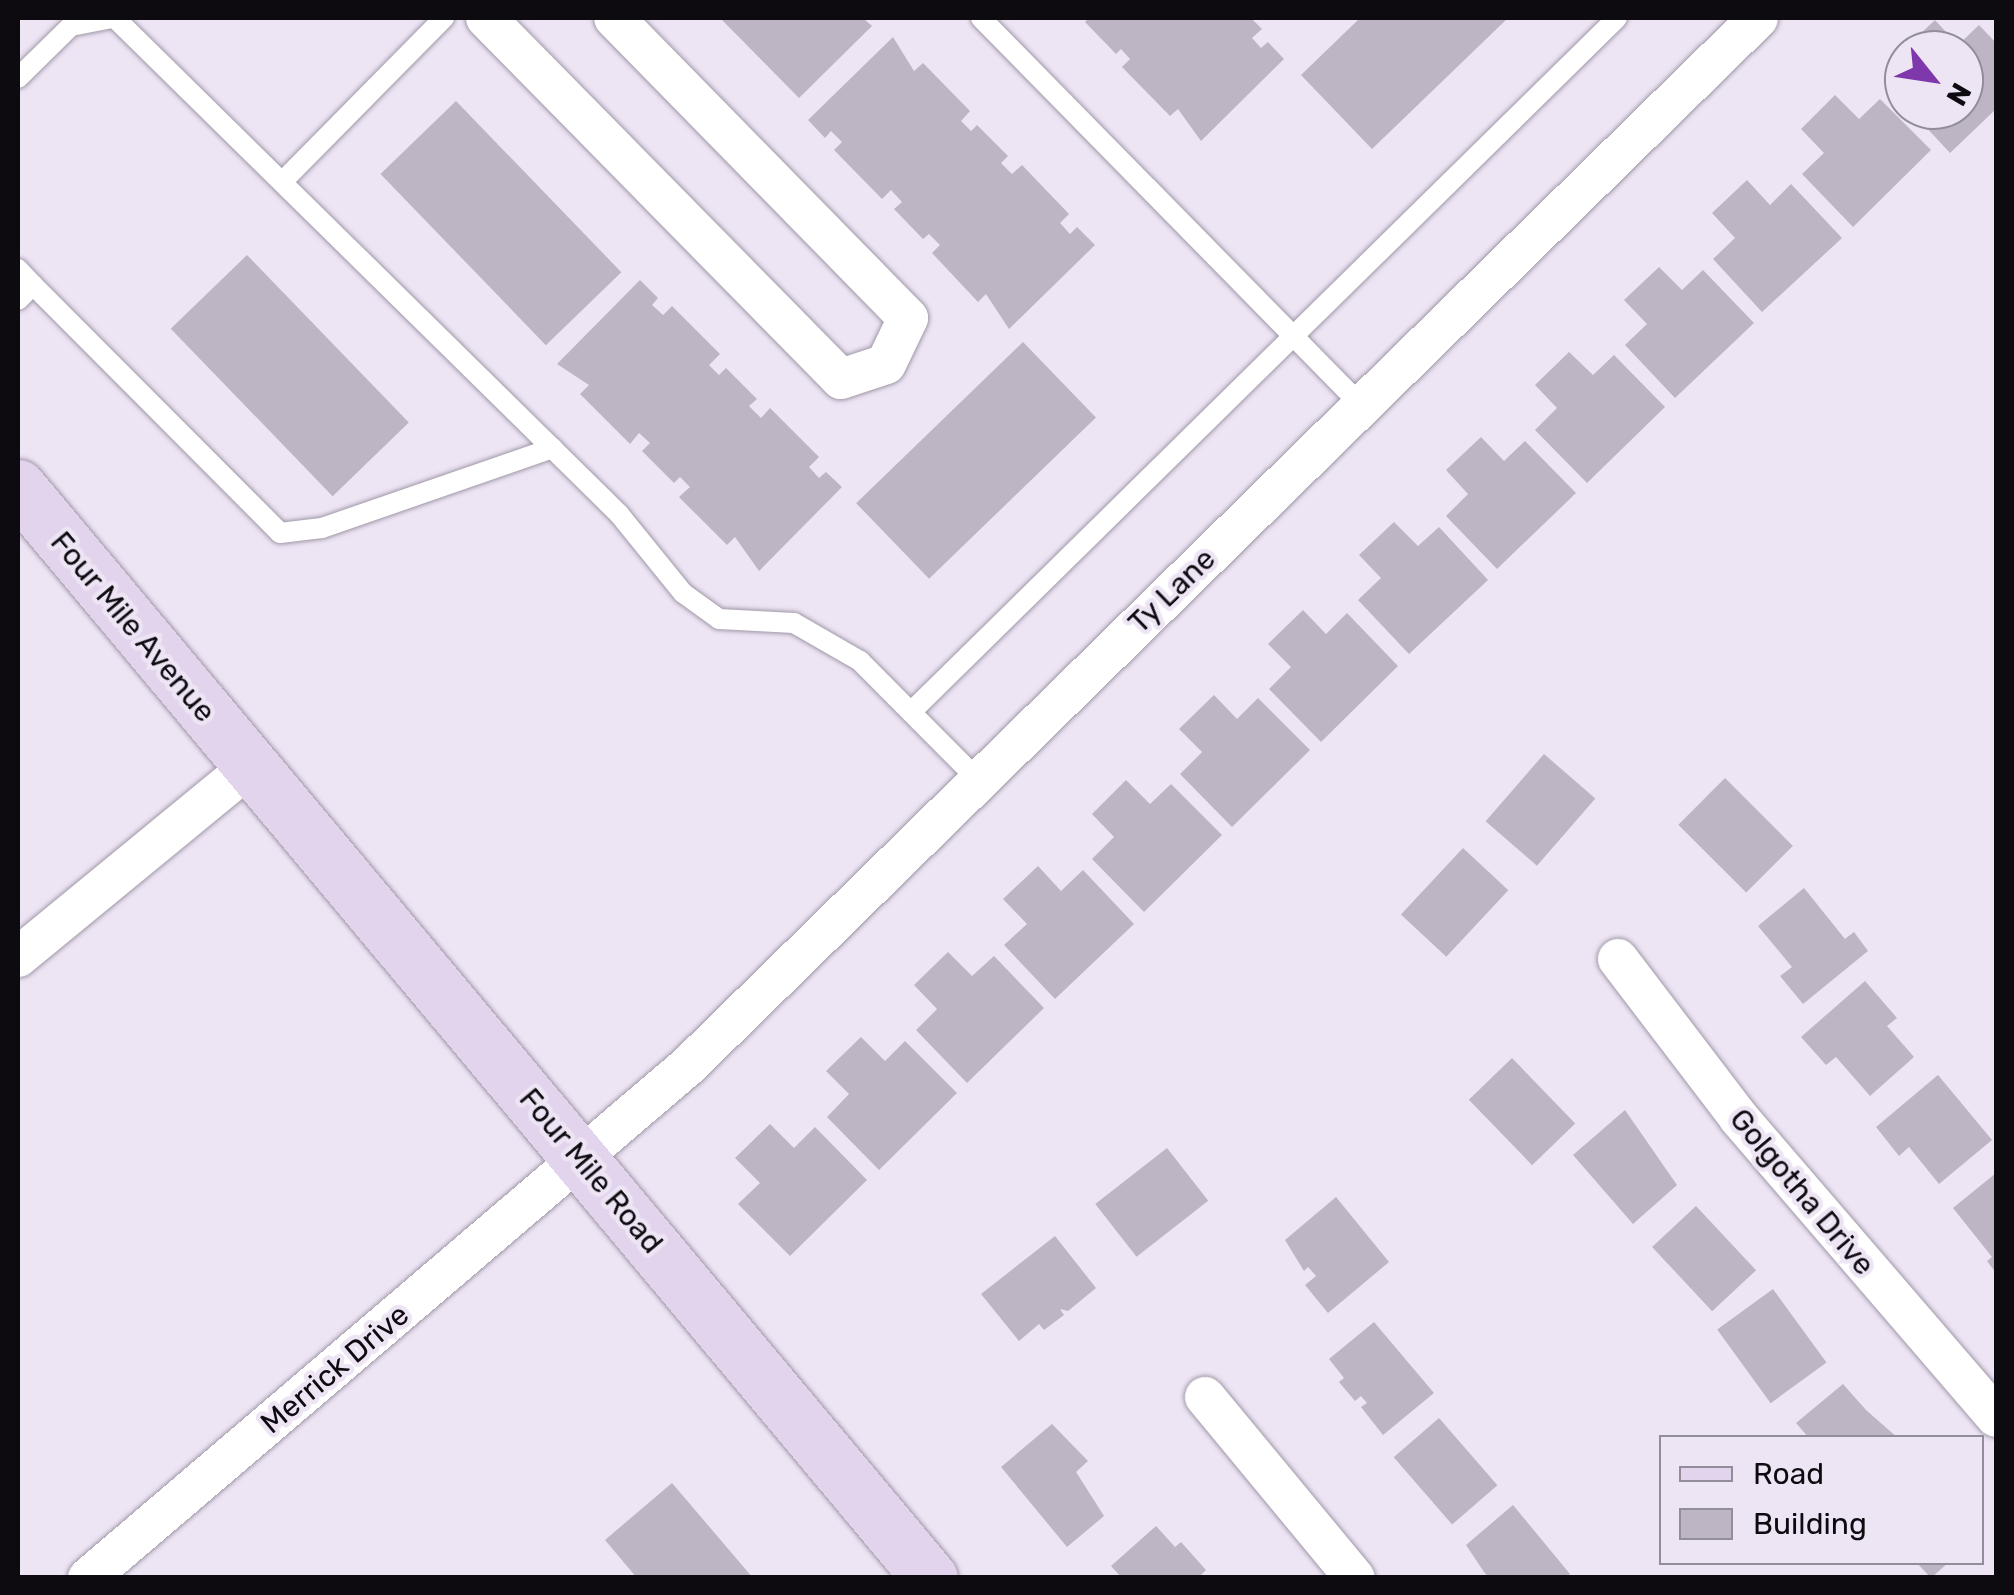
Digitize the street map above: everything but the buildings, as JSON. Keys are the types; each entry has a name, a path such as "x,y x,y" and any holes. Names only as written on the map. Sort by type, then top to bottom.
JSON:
{"street":[{"path":"486,18 841,379 886,364 908,318 614,18"},
{"name":"Ty Lane","path":"582,1159 689,1065 1758,18"},
{"name":"Four Mile Avenue","path":"18,488 249,768"},
{"path":"18,957 249,768"},
{"name":"Four Mile Road","path":"249,768 582,1159 930,1578"},
{"name":"Golgotha Drive","path":"1618,960 1739,1118 1996,1416"},
{"name":"Merrick Drive","path":"88,1578 582,1159"},
{"path":"1205,1397 1355,1578"}],"lane":[{"path":"18,78 71,26 113,18 284,180 553,448 683,592 719,619 794,623 860,661 979,780"},
{"path":"284,180 444,18"},
{"path":"982,18 1362,406"},
{"path":"912,710 1617,18"},
{"path":"18,269 280,534 322,528 422,488 553,448"},
{"path":"18,300 33,285"}]}
